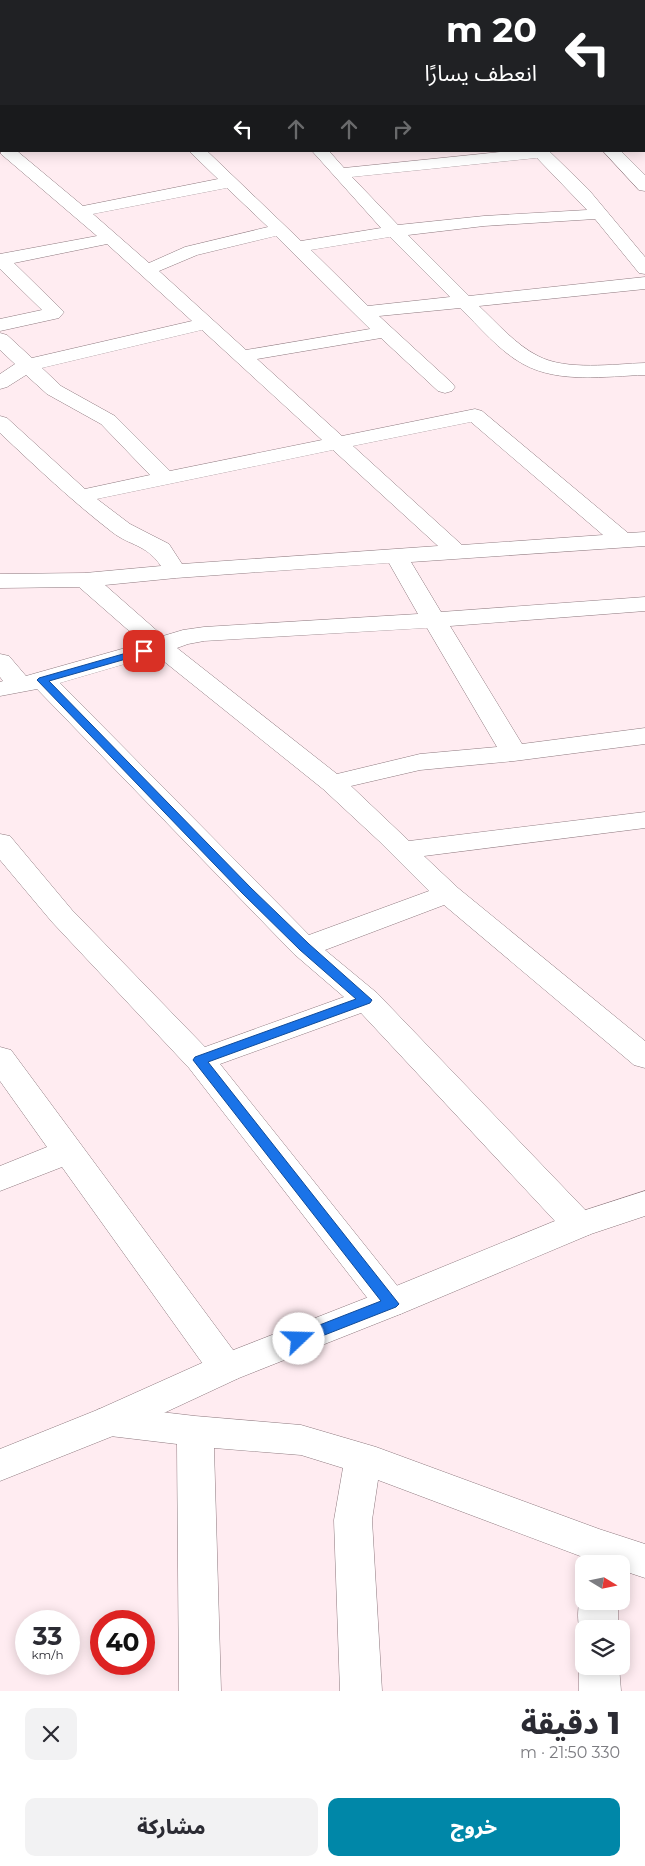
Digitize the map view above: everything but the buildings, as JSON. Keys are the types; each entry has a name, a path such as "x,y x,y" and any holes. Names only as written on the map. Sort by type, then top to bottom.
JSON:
{"street":[{"path":"8,152 147,270 336,444 456,551"},
{"path":"198,152 384,332 445,387"},
{"path":"321,152 394,231 464,302 521,354 535,362 557,368 584,371 645,369"},
{"path":"339,173 541,152 565,174 645,269"},
{"path":"612,152 628,166 645,186"},
{"path":"79,212 228,182"},
{"path":"296,247 394,231 484,221 600,214"},
{"path":"147,270 191,251 279,230"},
{"path":"0,259 111,238"},
{"path":"0,259 55,312 0,325"},
{"path":"363,312 645,283"},
{"path":"0,383 28,365 205,324"},
{"path":"242,356 384,332"},
{"path":"0,339 54,390 108,420 166,478"},
{"path":"80,496 475,415 622,540"},
{"path":"0,422 80,496 122,529 161,549 176,571"},
{"path":"0,581 85,580 176,571 645,539"},
{"path":"395,555 436,620 514,753"},
{"path":"85,580 160,646 332,783 389,835 448,894 642,1051"},
{"path":"21,684 183,638 204,634 295,627 436,620 645,604"},
{"path":"0,662 21,684 304,947 366,1000 579,1225"},
{"path":"332,783 420,762 514,753 645,736"},
{"path":"402,850 645,820"},
{"path":"0,842 62,916 200,1060 391,1304"},
{"path":"304,947 448,894"},
{"path":"200,1060 366,1000"},
{"path":"0,1058 226,1368"},
{"path":"0,1179 67,1152"},
{"path":"0,1464 110,1421 226,1368 391,1304 579,1225 645,1203"},
{"path":"110,1421 195,1432 301,1440 363,1458 597,1555"},
{"path":"195,1432 200,1691"},
{"path":"361,1691 353,1520 363,1458"},
{"path":"630,1559 645,1561"},
{"path":"599,1675 600,1691"}],"route":[{"path":"144,651 42,680 304,947 366,1000 200,1060 391,1304 299,1339"}]}
